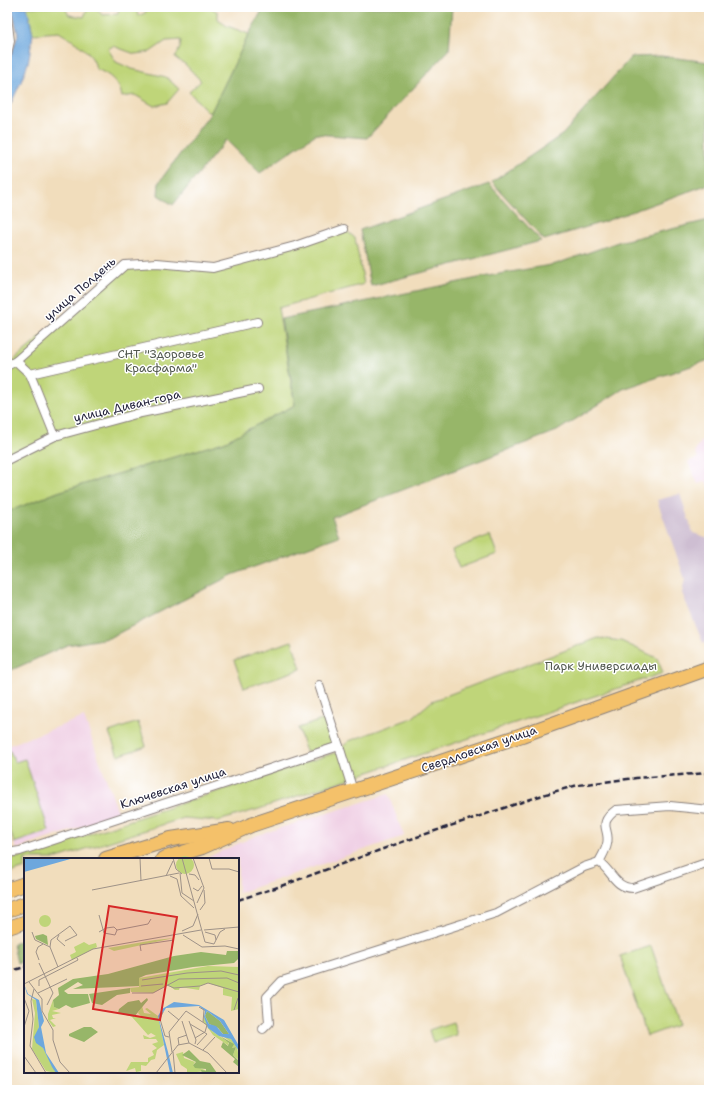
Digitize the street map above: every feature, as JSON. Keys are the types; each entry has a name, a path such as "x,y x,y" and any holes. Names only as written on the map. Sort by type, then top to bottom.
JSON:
{"highway":[{"name":"Свердловская улица","path":"166,858 202,847 247,827 522,735 709,668"},
{"name":"Свердловская улица","path":"109,858 171,839 247,827"},
{"path":"7,890 24,884"},
{"path":"7,910 24,904"}],"main road":[{"path":"7,928 24,922"}],"street":[{"path":"7,17 10,41 7,54"},
{"name":"улица Полдень","path":"7,366 16,361 125,265 157,264 213,268 295,246 344,230"},
{"path":"30,374 257,322"},
{"path":"16,361 30,374 55,436"},
{"name":"улица Диван-гора","path":"7,460 55,436 136,414 258,389"},
{"path":"319,685 353,791"},
{"name":"Ключевская улица","path":"7,853 28,849 338,742"},
{"path":"264,1029 269,1023 267,997 282,980 496,913 584,866 599,862 608,844 605,824 608,816 616,810 670,806 709,810"},
{"path":"599,862 605,866 620,885 627,888 633,888 709,862"}],"shaded area":[{"path":"709,437 709,487 706,481 698,484 688,462 698,458 695,451 703,439"},
{"path":"680,494 693,533 709,538 709,640 703,643 682,593 685,579 657,500"},
{"path":"84,717 119,815 16,849 7,821 7,746"},
{"path":"388,794 404,836 239,893 239,858 206,858 255,836"}],"green space":[{"path":"27,7 66,7 65,8 69,15 84,17 88,7 96,7 102,15 118,14 119,7 136,7 138,16 145,13 148,7 210,7 218,12 218,20 227,26 249,34 210,114 189,92 201,81 185,64 175,58 180,48 181,40 166,41 150,52 135,54 113,46 108,49 116,62 132,69 166,77 179,89 167,103 154,106 135,95 122,97 117,83 110,76 96,69 87,52 59,32 33,34"},
{"path":"264,7 452,7 449,50 367,138 316,134 260,173 226,140 173,205 158,195 159,182 210,114 249,34"},
{"path":"661,56 709,62 709,184 603,222 544,240 492,182 563,134 631,57"},
{"path":"489,184 541,241 371,286 360,230"},
{"path":"709,220 709,360 623,389 557,431 332,517 339,536 232,575 109,638 67,645 7,672 7,512 58,492 224,442 295,405 281,319 488,276 556,264 618,242"},
{"name":"СНТ \"Здоровье Красфарма\"","path":"344,229 355,238 364,284 278,308 295,405 224,442 58,492 7,512 7,366 125,265 213,268"},
{"path":"490,535 497,554 459,568 452,550"},
{"name":"Парк Универсиады","path":"598,638 621,641 657,658 663,673 259,809 218,821 184,818 57,858 24,858 24,868 7,874 7,861 337,752 349,741 412,718 432,701"},
{"path":"292,641 301,669 244,688 234,660"},
{"path":"325,719 333,743 306,752 298,728"},
{"path":"138,722 146,746 118,756 109,732"},
{"path":"10,751 15,762 25,759 49,831 14,843 7,819 7,752"},
{"path":"24,939 24,960 17,963 13,944"},
{"path":"651,946 678,1025 647,1036 620,956"},
{"path":"453,1022 457,1035 433,1043 429,1030"}],"water":[{"path":"12,7 27,7 33,34 28,63 7,112 7,67 18,35"}],"railway":[{"path":"239,900 405,841 546,794 578,785 636,778 709,773"},
{"path":"7,972 24,967"}]}
